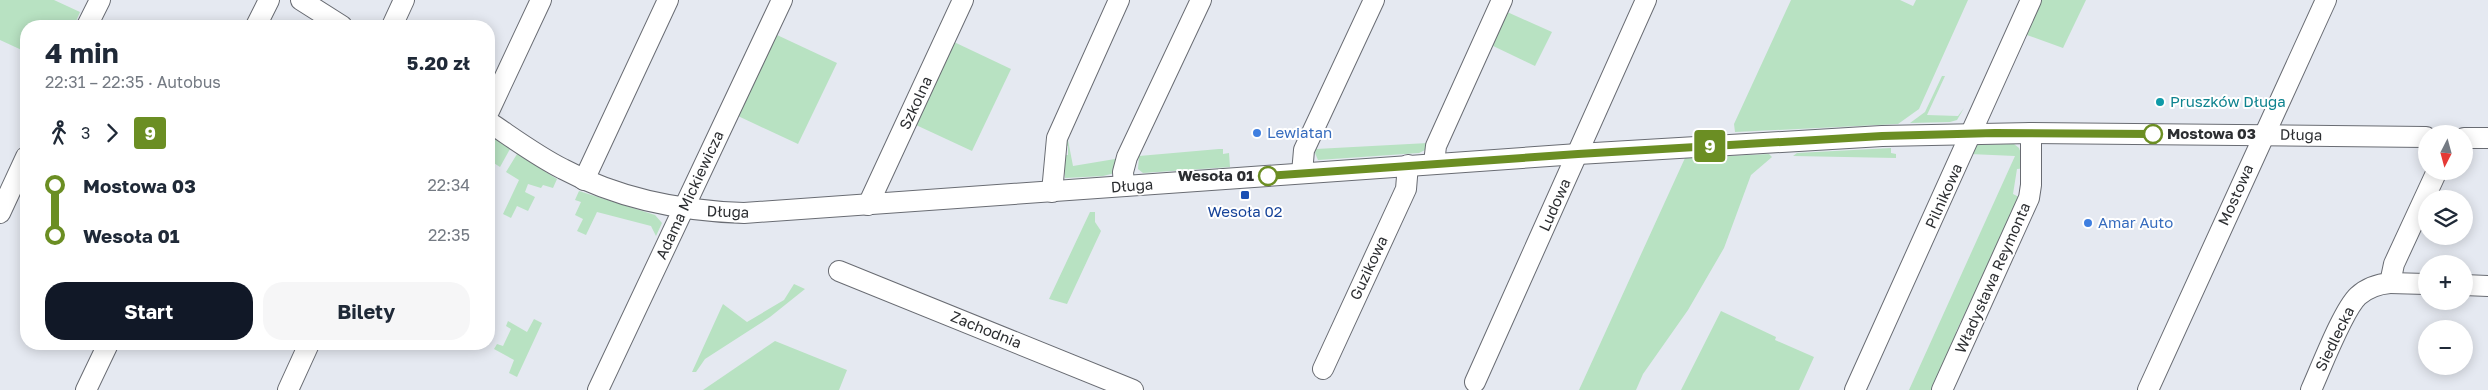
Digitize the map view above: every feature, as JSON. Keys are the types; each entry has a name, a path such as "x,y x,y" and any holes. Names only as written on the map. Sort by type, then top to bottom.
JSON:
{"street":[{"path":"91,20 100,0"},
{"path":"259,20 268,0"},
{"path":"302,0 333,20"},
{"path":"395,20 404,0"},
{"path":"495,98 541,0"},
{"path":"584,180 668,0"},
{"name":"Adama Mickiewicza","path":"598,390 782,0"},
{"name":"Szkolna","path":"868,205 963,0"},
{"path":"1052,192 1057,138 1119,0"},
{"path":"1124,186 1123,172 1127,157 1201,0"},
{"path":"1302,173 1304,150 1374,0"},
{"path":"1434,164 1436,146 1502,0"},
{"name":"Ludowa","path":"1475,382 1646,0"},
{"name":"Pilnikowa","path":"1855,390 2031,0"},
{"name":"Mostowa","path":"2148,390 2326,0"},
{"name":"Długa","path":"495,126 541,156 584,180 626,195 684,209 744,213 1578,154 1971,133 2264,134 2418,137"},
{"name":"Władysława Reymonta","path":"1942,390 2029,198 2031,185 2031,133"},
{"path":"2473,138 2488,138"},
{"name":"Guzikowa","path":"1323,369 1406,189 1408,166"},
{"path":"0,213 20,170"},
{"path":"2390,283 2394,264 2433,180"},
{"name":"Zachodnia","path":"838,271 1133,390"},
{"name":"Siedlecka","path":"2311,390 2352,302 2366,290 2379,284 2418,284"},
{"path":"2473,286 2488,286"},
{"path":"86,390 105,350"},
{"path":"288,390 306,350"}],"green space":[{"path":"0,0 54,0 80,12 77,20 20,20 20,49 0,40"},
{"path":"1791,0 1900,0 1913,6 1916,0 1968,0 1919,109 1898,124 1735,132 1734,124"},
{"path":"2039,0 2086,0 2063,48 2024,34"},
{"path":"1505,11 1552,32 1535,66 1489,44"},
{"path":"777,35 837,63 798,144 738,116"},
{"path":"954,42 1011,69 972,151 916,125"},
{"path":"1942,76 1945,76 1927,115 1958,116 1964,108 1957,120 1950,122 1910,123 1925,112"},
{"path":"1067,135 1073,166 1121,158 1115,173 1103,176 1065,178 1063,155 1068,155 1068,146 1063,143"},
{"path":"495,139 510,149 500,167 495,164"},
{"path":"1428,143 1425,150 1419,153 1318,160 1315,153 1316,149"},
{"path":"2014,144 2019,148 2026,168 2017,169 2013,194 2023,199 1973,311 1967,309 1956,332 1962,335 1937,390 1909,390 2015,156 1970,154 1973,145"},
{"path":"1891,148 1891,153 1896,154 1896,158 1793,156 1797,153"},
{"path":"1223,149 1223,154 1229,153 1230,167 1143,173 1138,169 1139,156"},
{"path":"517,154 557,179 553,188 543,185 541,188 528,184 525,192 535,197 528,211 517,206 511,218 503,214 519,180 506,172"},
{"path":"1769,154 1772,157 1751,175 1724,248 1688,310 1643,374 1636,390 1579,390 1685,158"},
{"path":"579,191 655,215 662,223 656,236 651,226 597,212 586,235 577,231 583,219 575,215 581,202 575,200"},
{"path":"1090,212 1095,212 1095,222 1101,231 1067,304 1049,299"},
{"path":"794,284 805,289 770,317 705,359 696,372 692,372 723,304 747,322 784,300"},
{"path":"1721,311 1776,337 1775,340 1814,357 1799,390 1681,390"},
{"path":"534,319 542,323 517,377 509,373 514,360 495,350 495,347 497,344 503,346 511,329 506,326 508,321 527,332"},
{"path":"775,341 847,370 839,390 703,390"}],"bus line":[{"name":"9","path":"1268,176 1578,154 1882,136 1971,133 2153,134"}],"place":[{"name":"Pruszków Długa","path":"2160,102"},
{"name":"Lewiatan","path":"1257,133"},
{"name":"Mostowa 03","path":"2153,134"},
{"name":"Wesoła 01","path":"1268,176"},
{"name":"Wesoła 02","path":"1245,195"},
{"name":"Amar Auto","path":"2088,223"}]}
